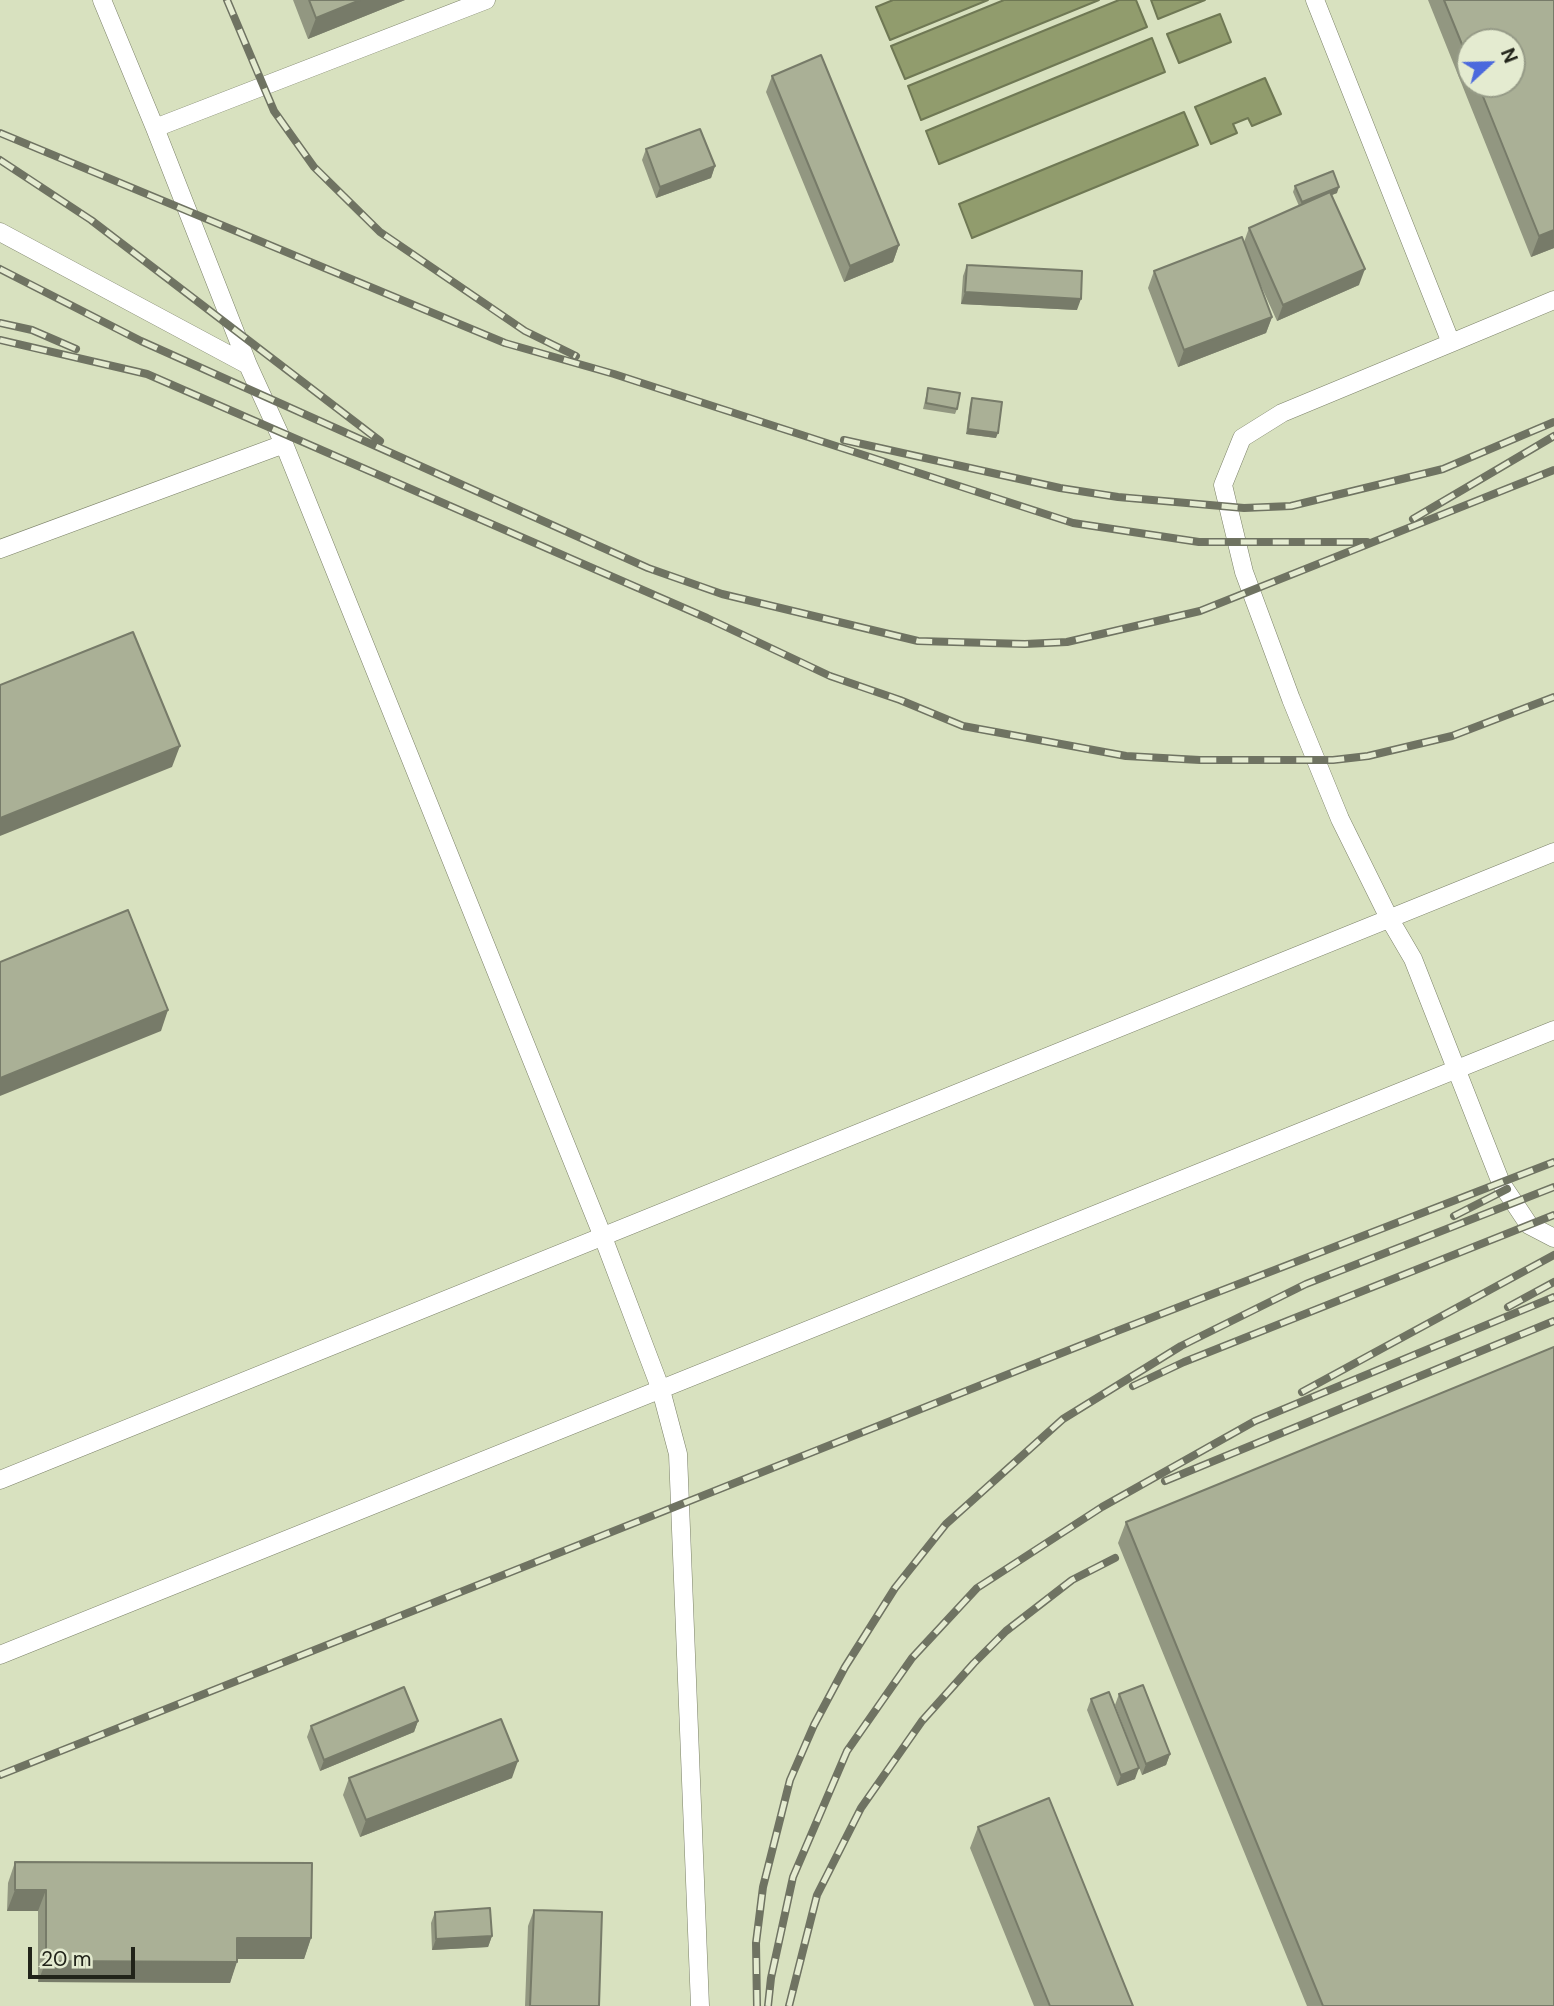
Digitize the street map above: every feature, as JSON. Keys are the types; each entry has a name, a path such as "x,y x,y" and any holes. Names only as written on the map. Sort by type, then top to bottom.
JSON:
{"lane":[{"path":"102,0 603,1237 661,1390 678,1454 700,2006"},
{"path":"155,128 486,0"},
{"path":"1315,0 1451,343"},
{"path":"0,232 248,365"},
{"path":"1554,300 1282,412 1242,438 1223,485 1244,572 1291,699 1340,819 1389,918 1413,959 1501,1183 1529,1225 1554,1238"},
{"path":"0,550 284,444"},
{"path":"0,1480 1554,852"},
{"path":"0,1655 1554,1030"}],"shaded area":[{"path":"0,0 1554,0 1554,2006 0,2006"},
{"path":"893,0 988,0 890,40 876,7"},
{"path":"1004,0 1099,0 905,79 891,46"},
{"path":"1119,0 1136,0 1147,27 921,120 908,86"},
{"path":"1151,0 1205,0 1158,19"},
{"path":"1220,14 1231,42 1179,63 1167,34"},
{"path":"1152,38 1165,72 939,164 926,131"},
{"path":"1265,78 1281,114 1252,126 1248,118 1233,124 1237,133 1211,144 1195,107"},
{"path":"1184,112 1198,145 972,238 959,204"}],"building":[{"path":"309,0 360,0 316,18"},
{"path":"1444,0 1554,0 1554,230 1539,236 1484,98 1526,98 1526,28 1456,30"},
{"path":"821,55 899,245 850,266 772,76"},
{"path":"700,129 715,166 660,187 646,149"},
{"path":"1333,171 1339,187 1302,202 1295,186"},
{"path":"1330,192 1365,269 1283,305 1249,228"},
{"path":"1242,237 1272,317 1184,350 1154,271"},
{"path":"967,265 1082,271 1081,299 965,292"},
{"path":"928,388 960,393 957,409 926,403"},
{"path":"972,398 1002,402 998,433 968,429"},
{"path":"133,632 180,746 0,818 0,685"},
{"path":"128,910 168,1010 0,1078 0,962"},
{"path":"1554,1347 1554,2006 1323,2006 1126,1522"},
{"path":"1143,1685 1170,1754 1146,1764 1119,1694"},
{"path":"404,1687 418,1721 324,1760 311,1726"},
{"path":"1109,1692 1139,1768 1121,1775 1091,1699"},
{"path":"501,1719 518,1761 366,1820 349,1778"},
{"path":"1049,1798 1133,2006 1050,2006 978,1827"},
{"path":"15,1862 312,1863 311,1938 237,1938 237,1962 46,1961 46,1890 15,1890"},
{"path":"490,1908 492,1936 436,1939 435,1912"},
{"path":"534,1910 602,1912 599,2006 530,2006"}],"railway":[{"path":"227,0 274,111 314,167 380,232 525,331 576,356"},
{"path":"0,133 505,343 614,374 1073,523 1199,542 1367,542"},
{"path":"0,160 91,220 380,441"},
{"path":"0,269 141,341 648,568 722,594 918,641 1025,644 1067,642 1200,611 1554,470"},
{"path":"0,323 32,330 76,349"},
{"path":"0,340 147,374 707,618 830,676 900,700 963,726 1126,756 1200,760 1333,760 1368,756 1452,736 1554,697"},
{"path":"844,440 1060,488 1118,497 1244,508 1291,506 1443,469 1554,422"},
{"path":"1413,519 1554,436"},
{"path":"0,1775 1117,1331 1554,1162"},
{"path":"757,2006 756,1943 763,1887 790,1780 814,1725 845,1667 895,1588 946,1524 1063,1419 1181,1346 1306,1284 1554,1187"},
{"path":"1454,1216 1507,1189"},
{"path":"1133,1386 1184,1362 1554,1215"},
{"path":"1302,1392 1554,1255"},
{"path":"1508,1307 1554,1282"},
{"path":"768,2006 771,1978 793,1877 847,1751 912,1658 977,1588 1102,1507 1255,1421 1554,1297"},
{"path":"1165,1481 1554,1321"},
{"path":"789,2006 817,1895 861,1808 922,1721 1006,1631 1072,1580 1115,1558"}]}
